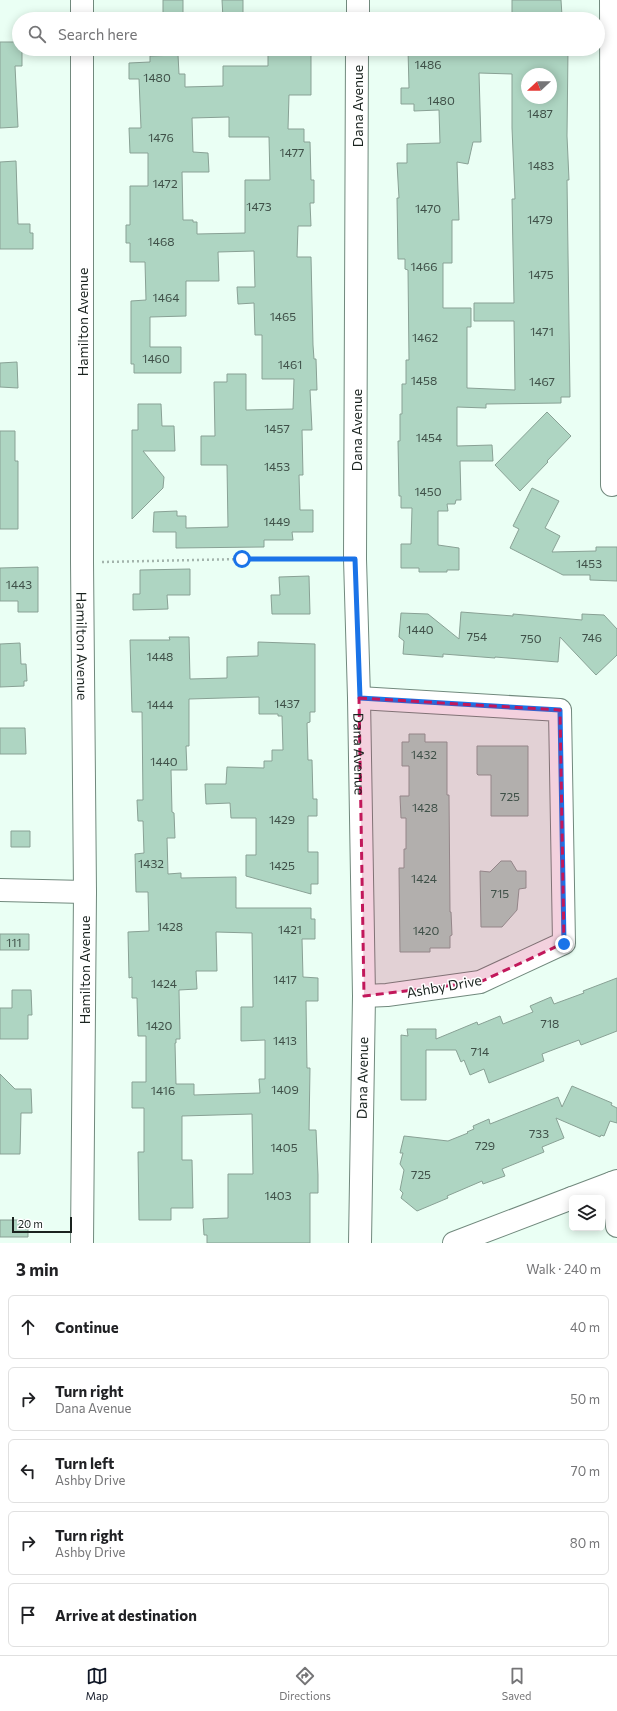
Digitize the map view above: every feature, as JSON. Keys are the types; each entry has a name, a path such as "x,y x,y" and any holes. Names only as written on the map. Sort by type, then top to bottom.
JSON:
{"street":[{"path":"82,0 82,12"},
{"path":"358,0 358,12"},
{"path":"611,0 612,485"},
{"name":"Hamilton Avenue","path":"82,56 82,562 85,892 82,1243"},
{"name":"Dana Avenue","path":"358,56 355,559 360,698 364,996 360,1243"},
{"name":"Ashby Drive","path":"360,698 560,710 564,944 480,982 386,995 364,996"},
{"path":"0,890 85,892"},
{"path":"580,1195 614,1182 617,1226"},
{"path":"454,1243 569,1199"}],"path":[{"path":"82,562 242,559 355,559"}],"highlighted area":[{"path":"359,698 560,710 564,943 480,982 364,996"}],"building":[{"path":"163,0 183,0 183,12 163,12"},
{"path":"222,0 243,0 243,12 223,12"},
{"path":"512,0 561,0 562,12 512,12"},
{"path":"0,42 12,42 12,56 22,56 22,66 15,66 18,127 0,128"},
{"path":"150,56 178,56 179,74 185,74 185,87 223,86 223,66 268,66 268,56 311,56 311,95 289,95 288,129 304,129 304,142 310,142 311,180 314,180 314,203 310,203 311,226 298,226 297,257 311,257 313,345 314,359 316,359 317,390 310,390 312,430 302,430 303,475 299,475 300,510 313,510 313,532 292,532 293,540 264,540 264,547 176,548 176,532 153,532 154,512 177,511 177,516 186,516 186,528 228,527 227,465 201,465 201,436 215,436 214,382 227,382 227,374 246,374 246,410 293,409 294,379 262,379 262,335 255,335 254,303 238,304 237,287 255,287 254,251 218,252 219,281 186,281 186,316 150,317 150,347 181,347 181,373 134,373 134,364 131,364 131,301 146,300 145,262 130,262 130,243 126,243 126,225 130,225 130,186 148,186 148,153 130,153 129,128 141,128 139,79 129,79 129,63 150,62","holes":["229,117 229,137 269,137 270,180 245,180 245,233 197,234 197,222 193,222 193,220 183,220 182,172 209,172 208,153 193,152 192,118"]},
{"path":"408,56 568,56 567,136 569,180 567,180 570,397 561,397 561,403 486,404 486,408 457,407 457,446 492,445 493,461 460,461 461,500 456,500 455,504 447,504 448,511 438,511 438,545 459,548 459,570 447,570 447,572 419,572 419,568 401,568 401,544 411,544 412,508 401,508 401,496 399,496 398,441 400,441 400,414 402,414 402,384 406,384 406,360 409,360 408,270 405,269 405,259 398,259 397,198 399,198 397,163 407,163 407,144 440,143 439,110 414,111 414,104 401,104 401,88 409,88","holes":["479,73 512,74 512,128 515,199 512,199 514,303 474,303 474,321 514,321 515,390 467,388 467,327 471,327 471,308 443,308 443,263 452,263 452,220 459,220 457,162 468,164 473,142 481,142"]},
{"path":"16,161 18,224 30,224 30,233 33,233 33,249 0,249 0,162"},
{"path":"17,362 18,388 0,387 0,363"},
{"path":"138,404 161,404 162,426 174,426 175,451 143,451 164,477 163,488 132,519 132,430 138,430"},
{"path":"547,412 571,436 520,491 495,465"},
{"path":"0,431 15,431 15,461 18,461 18,529 0,529"},
{"path":"532,488 559,501 545,528 560,536 552,552 596,551 596,547 617,547 617,581 590,580 590,575 563,575 510,548 519,529 513,526"},
{"path":"38,567 38,612 18,612 18,601 0,601 0,568"},
{"path":"190,569 190,595 167,595 168,609 133,610 133,594 140,594 140,570"},
{"path":"309,576 310,614 272,614 271,595 280,595 279,577"},
{"path":"461,612 513,616 513,614 582,620 582,614 604,615 617,629 617,655 596,675 560,637 558,662 443,654 443,657 403,654 404,641 399,637 401,613 428,614 459,639"},
{"path":"169,637 189,637 190,679 227,678 227,657 258,656 258,642 315,644 315,712 310,712 310,722 307,723 308,760 312,760 313,799 317,799 317,816 308,816 308,852 318,852 318,884 311,884 311,894 246,876 246,855 256,855 256,818 231,818 230,803 206,804 205,784 226,784 227,767 264,768 264,761 272,761 272,750 283,750 282,716 278,716 278,714 259,714 259,697 189,699 189,746 186,746 187,770 171,770 172,812 174,813 175,838 167,838 168,874 181,873 181,878 236,877 236,908 311,908 311,919 315,919 315,939 302,939 303,977 318,978 318,1001 306,1001 307,1068 310,1068 309,1130 316,1130 318,1175 318,1193 310,1193 310,1243 207,1243 207,1235 204,1235 203,1219 228,1218 228,1174 253,1174 252,1114 182,1116 182,1160 192,1160 193,1208 171,1208 171,1220 139,1220 138,1152 144,1152 144,1108 132,1108 132,1082 146,1082 146,1036 138,1036 137,998 132,998 132,977 129,978 128,932 149,931 148,892 136,892 135,854 144,853 143,821 138,821 137,800 143,800 142,712 132,712 130,640 170,640","holes":["216,932 252,933 253,1007 241,1007 241,1041 265,1040 265,1079 259,1079 260,1093 194,1095 194,1084 176,1084 175,1043 176,1039 180,1039 179,990 197,989 196,971 217,971"]},
{"path":"20,643 21,664 26,664 27,681 24,681 24,686 0,687 0,644"},
{"path":"0,728 25,728 26,754 0,754"},
{"path":"409,734 425,734 425,742 447,742 450,912 452,935 450,936 450,948 430,948 430,952 400,952 399,868 404,868 404,849 406,849 406,818 401,818 400,796 409,796 409,766 402,766 402,742 409,742"},
{"path":"477,746 528,746 528,816 491,816 491,775 477,774"},
{"path":"11,831 30,831 30,847 11,847"},
{"path":"501,861 511,861 517,871 526,871 526,888 519,889 517,910 502,927 481,927 480,871 490,872"},
{"path":"0,934 29,934 29,950 0,950"},
{"path":"617,978 617,1031 581,1045 579,1040 542,1054 544,1061 489,1083 484,1069 470,1075 464,1060 461,1062 456,1050 426,1050 426,1100 401,1100 401,1035 408,1036 407,1029 436,1029 436,1039 477,1022 478,1025 500,1016 503,1024 533,1012 530,1006 551,997 554,1004 584,993 583,991"},
{"path":"12,990 31,990 32,1015 28,1015 28,1039 0,1039 0,1008 12,1008"},
{"path":"0,1074 15,1089 31,1089 32,1113 21,1113 20,1154 0,1154"},
{"path":"572,1086 612,1103 611,1105 617,1108 617,1123 610,1121 604,1136 601,1135 600,1137 556,1118 564,1138 542,1147 544,1152 502,1169 505,1176 483,1184 482,1181 417,1211 401,1198 403,1193 400,1190 404,1170 400,1164 403,1153 400,1153 404,1136 448,1141 468,1133 467,1132 474,1129 473,1126 489,1119 490,1124 558,1097 562,1107"},
{"path":"0,1220 28,1220 28,1237 0,1237"}],"route":[{"path":"242,559 355,559 360,698 560,710 564,944"}]}
